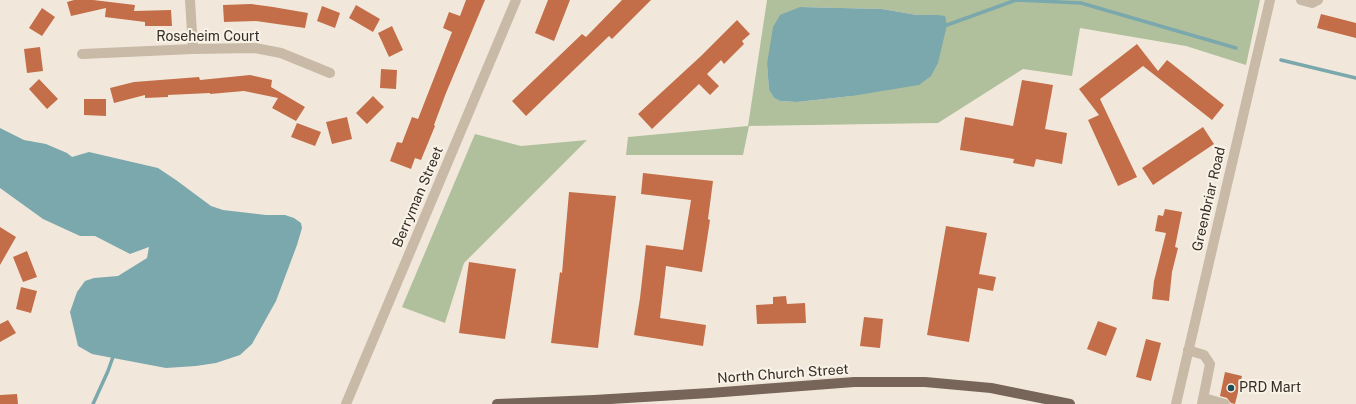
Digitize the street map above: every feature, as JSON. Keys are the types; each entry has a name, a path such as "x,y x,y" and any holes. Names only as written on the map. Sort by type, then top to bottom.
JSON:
{"main road":[{"name":"North Church Street","path":"497,404 593,402 854,382 925,382 991,388 1070,404"}],"street":[{"path":"190,0 193,49"},
{"name":"Berryman Street","path":"346,404 516,0"},
{"name":"Greenbriar Road","path":"1176,404 1270,0"},
{"path":"1301,0 1312,3 1318,0"},
{"name":"Roseheim Court","path":"82,54 255,48 281,54 330,73"},
{"path":"1188,350 1204,355 1210,364 1203,401 1224,404"}],"green space":[{"path":"767,0 1260,0 1246,65 1186,46 1080,28 1072,76 1023,69 938,123 749,126 743,155 626,155 628,137 748,126","holes":["800,7 882,9 917,15 938,15 852,96 797,102 780,101 774,98 769,90 767,64"]},
{"path":"475,134 521,146 587,140 464,263 445,323 402,307"}],"water":[{"path":"800,7 882,9 917,15 945,16 947,25 938,63 931,76 919,85 852,96 797,102 780,101 774,98 769,90 767,64 773,27 780,15"},
{"path":"0,128 24,140 46,144 67,153 72,157 89,152 158,168 211,206 223,210 266,215 285,215 294,218 301,223 302,228 297,245 276,301 252,344 240,355 216,363 166,368 92,354 78,346 70,312 77,292 85,281 94,278 118,276 147,258 149,247 130,254 95,236 80,236 43,219 0,188"}],"building":[{"path":"74,0 93,0 135,5 134,11 171,10 172,26 145,26 145,22 105,17 106,8 71,16 67,2"},
{"path":"466,0 485,0 446,93 434,125 435,126 421,160 415,158 411,169 390,161 397,142 402,143 412,117 418,119 452,32 443,28 449,12 460,16"},
{"path":"548,0 570,0 554,41 535,33"},
{"path":"622,0 651,0 612,39 609,36 526,116 512,101 582,34 586,37"},
{"path":"251,4 308,13 305,28 256,21 224,22 223,5"},
{"path":"356,5 380,19 373,32 349,18"},
{"path":"322,6 340,13 335,28 317,21"},
{"path":"42,8 55,17 42,36 29,28"},
{"path":"1321,14 1356,23 1356,38 1317,28"},
{"path":"737,20 750,34 742,41 744,44 724,64 721,60 707,74 719,86 710,95 699,84 652,129 638,114 701,56"},
{"path":"392,26 403,50 389,57 378,33"},
{"path":"1137,44 1158,71 1167,60 1224,105 1212,120 1143,66 1100,99 1137,177 1118,186 1088,120 1099,115 1079,89"},
{"path":"40,47 43,71 27,73 24,49"},
{"path":"381,69 397,70 396,89 380,88"},
{"path":"250,75 272,80 271,87 305,107 296,121 272,108 278,98 244,91 210,94 168,95 168,97 145,98 145,95 114,103 110,88 134,82 199,77 200,80"},
{"path":"39,79 58,99 47,109 29,89"},
{"path":"1022,80 1053,85 1045,129 1067,133 1062,164 1036,159 1034,167 1013,163 1014,159 960,150 965,117 1013,126"},
{"path":"373,96 384,107 367,124 356,113"},
{"path":"84,99 106,99 106,116 84,115"},
{"path":"347,117 352,139 332,144 326,122"},
{"path":"297,123 321,132 315,146 291,137"},
{"path":"1203,127 1214,144 1153,185 1142,168"},
{"path":"643,173 713,181 708,219 710,220 702,272 666,266 660,318 706,325 703,346 634,335 646,245 683,250 691,200 641,194"},
{"path":"569,192 616,196 598,348 551,343 560,272 562,273"},
{"path":"1165,209 1182,212 1175,247 1178,248 1172,272 1169,301 1152,299 1154,281 1166,233 1155,231 1158,215 1163,216"},
{"path":"946,226 987,233 979,274 996,277 993,291 978,288 969,342 927,335"},
{"path":"0,227 16,237 0,265"},
{"path":"27,251 37,277 23,282 13,257"},
{"path":"469,262 516,269 505,339 459,333"},
{"path":"21,287 37,291 31,313 16,309"},
{"path":"786,296 787,304 805,303 806,323 757,324 756,305 773,304 773,297"},
{"path":"864,317 883,319 880,348 860,346"},
{"path":"8,320 16,333 0,342 0,324"},
{"path":"1098,321 1117,328 1106,356 1087,349"},
{"path":"1146,339 1161,343 1151,381 1136,377"},
{"path":"1225,372 1242,376 1235,404 1231,403 1227,398 1220,396"},
{"path":"17,394 18,404 0,404 0,395"}],"waterway":[{"path":"947,25 1016,0 1081,3 1236,48"},
{"path":"1281,60 1356,78"},
{"path":"93,404 114,354"}],"place":[{"name":"PRD Mart","path":"1231,388"}]}
